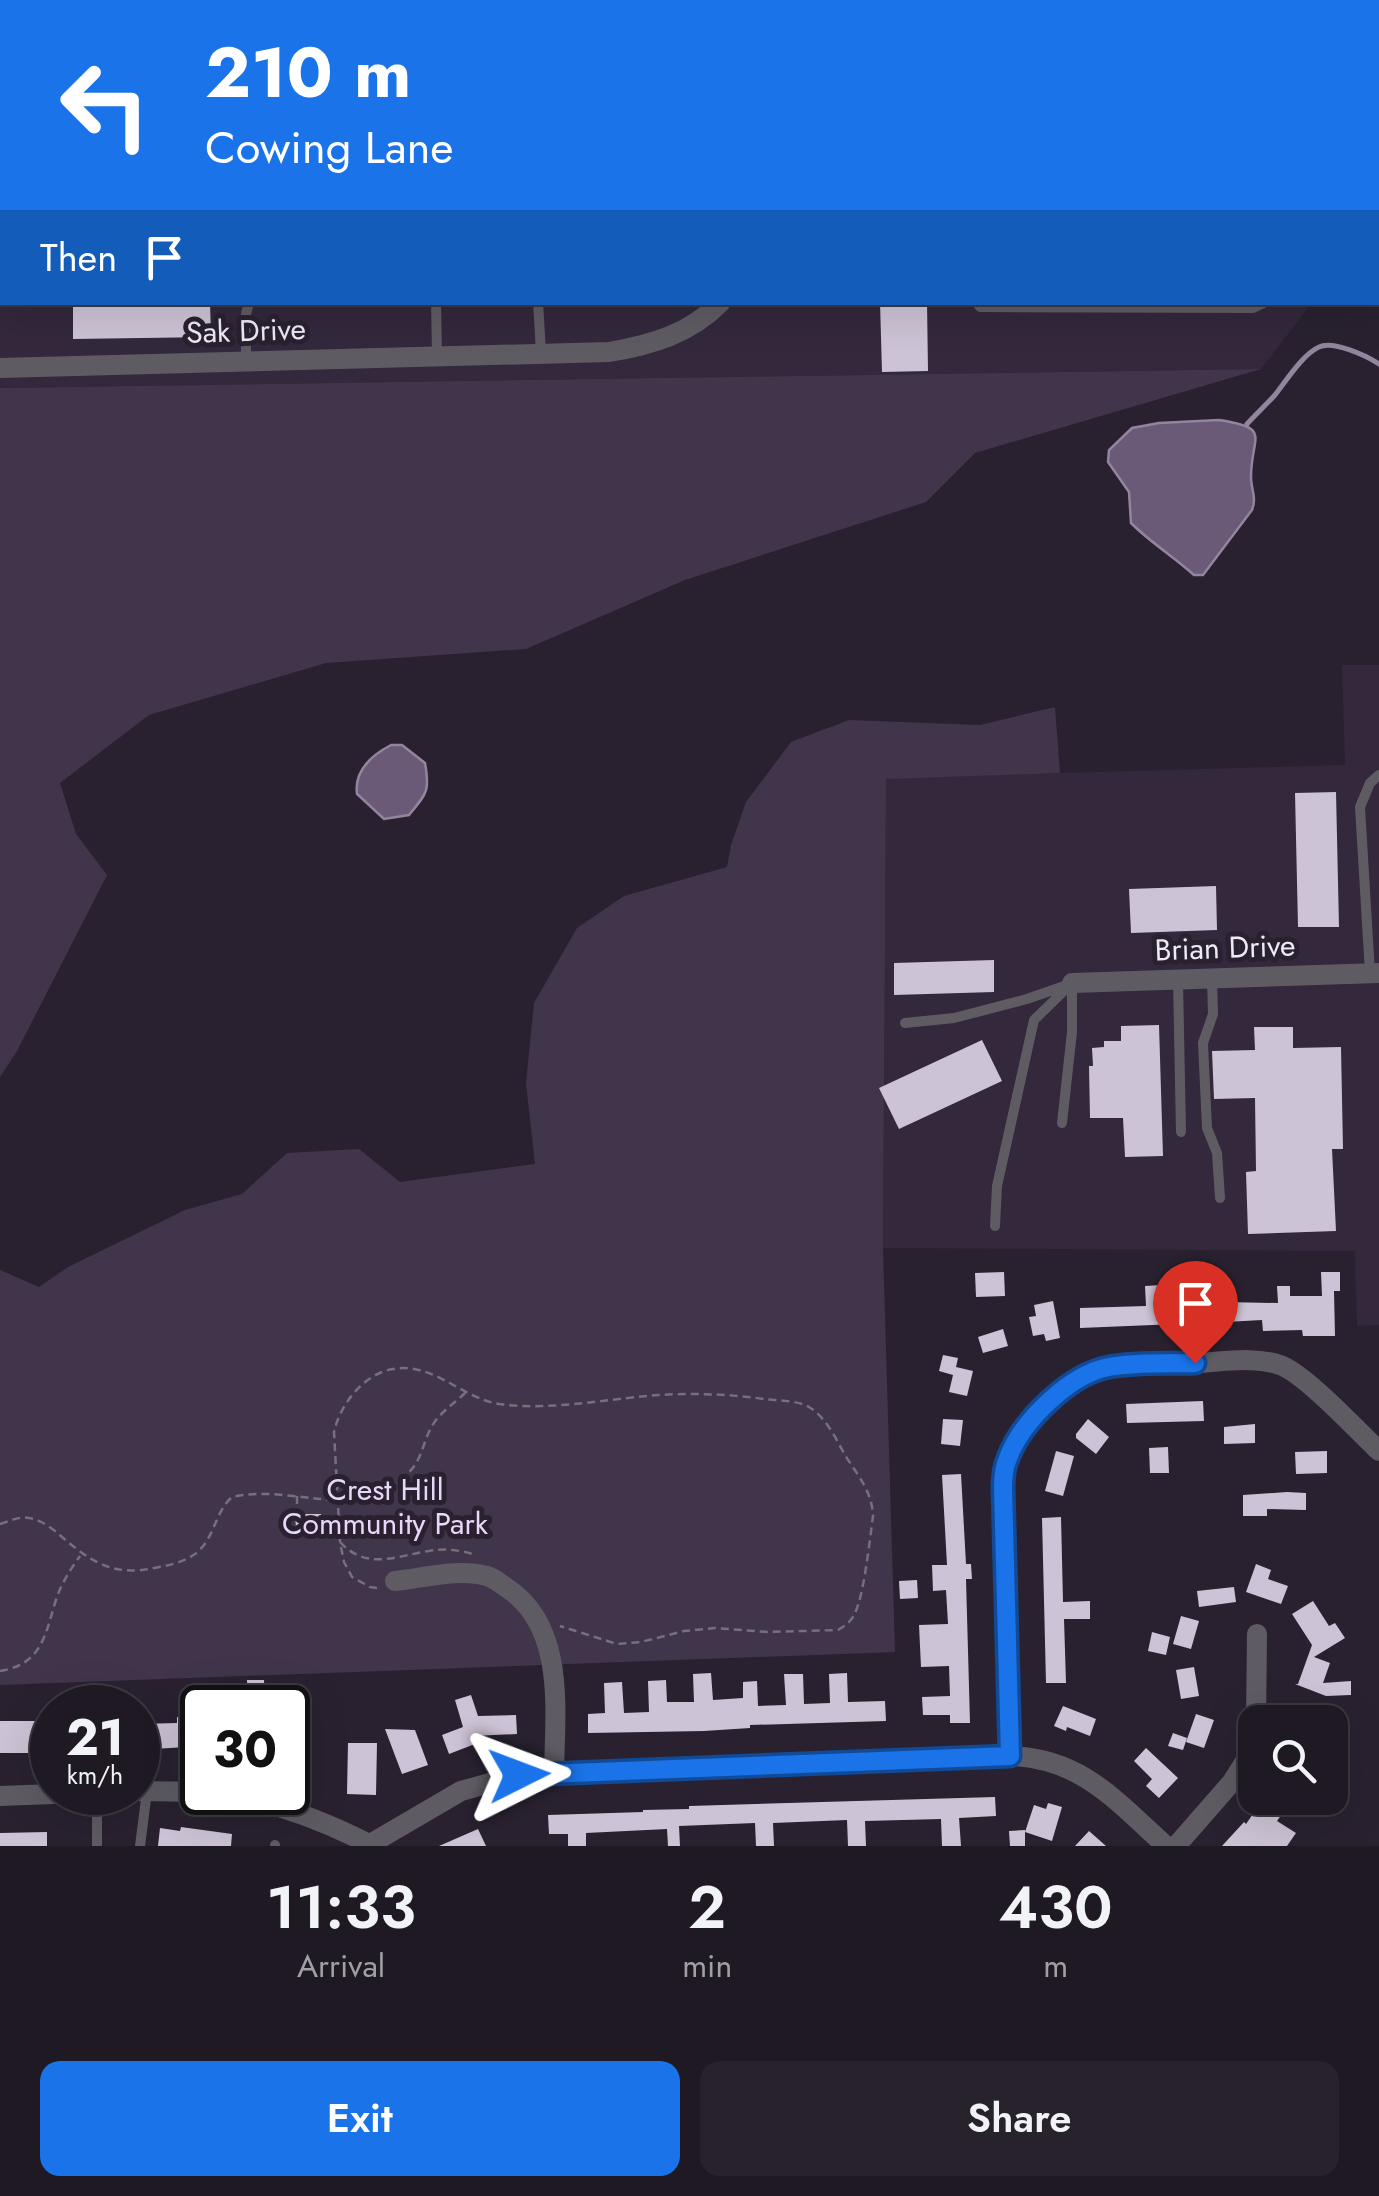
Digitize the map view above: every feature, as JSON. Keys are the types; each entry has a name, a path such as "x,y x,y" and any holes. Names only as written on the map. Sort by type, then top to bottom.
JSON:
{"street":[{"name":"Sak Drive","path":"0,368 609,352 676,335 718,305"},
{"name":"Brian Drive","path":"1072,983 1374,973"},
{"path":"1010,1756 1004,1478 1007,1460 1020,1435 1071,1383 1096,1370 1122,1365 1254,1361 1279,1364 1300,1377 1379,1451"},
{"path":"395,1582 461,1573 489,1576 523,1599 544,1633 554,1666 554,1772"},
{"path":"1256,1705 1257,1634"},
{"path":"305,1815 370,1845 460,1791 505,1777 1010,1756 1050,1761 1076,1772 1099,1786 1166,1846"},
{"path":"1176,1846 1238,1773"},
{"path":"0,1796 30,1795"}],"lane":[{"path":"246,361 248,305"},
{"path":"436,305 437,355"},
{"path":"538,305 542,352"},
{"path":"978,305 1253,308 1260,305"},
{"path":"1374,973 1360,807 1370,783 1379,775"},
{"path":"1212,978 1214,1014 1203,1043 1206,1128 1217,1153 1220,1198"},
{"path":"1178,979 1181,1132"},
{"path":"905,1024 954,1018 1072,983"},
{"path":"1062,1123 1072,1032 1072,983"},
{"path":"994,1226 997,1186 1034,1020 1072,983"},
{"path":"98,1815 98,1846"},
{"path":"140,1846 141,1815"}],"path":[{"path":"395,1582 388,1588 370,1587 352,1577 344,1562 334,1432 338,1416 362,1384 390,1369 432,1374 496,1404 522,1406 696,1394 745,1396 808,1406 824,1421 868,1489 873,1516 856,1612 844,1627 768,1632 715,1628 617,1644 576,1632"},
{"path":"0,1524 19,1517 36,1519 82,1554 118,1571 170,1565 204,1546 219,1512 232,1497 254,1493 364,1499 389,1488 411,1471 435,1422 466,1392"},
{"path":"297,1495 297,1514"},
{"path":"0,1671 18,1666 37,1652 49,1630 60,1588 82,1554"}],"shaded area":[{"path":"0,305 1310,305 1261,369 0,388"},
{"path":"1219,420 1247,427 1255,436 1253,505 1203,575 1194,575 1131,523 1129,492 1108,462 1109,450 1132,428"},
{"path":"1342,665 1379,665 1379,1325 1357,1326 1355,1251 883,1248 886,778 1345,765"},
{"path":"391,745 402,745 425,763 427,786 409,815 384,819 357,794 357,786 366,765"}],"green space":[{"path":"1261,369 975,453 926,502 685,580 526,649 326,663 149,715 60,783 76,834 107,875 0,1077 0,388"},
{"name":"Crest Hill Community Park","path":"1055,707 1060,773 886,779 883,1248 895,1652 0,1685 0,1270 39,1287 68,1267 185,1210 242,1194 287,1153 359,1149 400,1182 535,1164 526,1083 534,1003 577,928 624,896 727,867 746,802 791,742 849,720 980,725"}],"building":[{"path":"73,305 210,305 211,337 73,339"},
{"path":"880,305 927,305 928,371 882,372"},
{"path":"1336,792 1339,927 1298,927 1295,793"},
{"path":"1216,886 1217,930 1131,933 1129,889"},
{"path":"994,960 994,992 894,995 894,963"},
{"path":"1159,1025 1163,1156 1125,1157 1123,1118 1090,1118 1092,1048 1104,1047 1104,1041 1121,1041 1121,1026"},
{"path":"1254,1027 1293,1027 1293,1048 1341,1047 1343,1149 1332,1149 1336,1231 1248,1234 1246,1172 1256,1171 1255,1098 1214,1099 1212,1051 1255,1050"},
{"path":"982,1040 1002,1081 899,1129 879,1088"},
{"path":"1004,1272 1005,1296 976,1297 975,1273"},
{"path":"1321,1272 1340,1272 1340,1291 1334,1291 1335,1336 1303,1336 1302,1330 1263,1331 1262,1320 1225,1322 1224,1302 1278,1303 1277,1286 1290,1286 1290,1296 1322,1296"},
{"path":"1162,1285 1164,1305 1200,1304 1201,1323 1080,1328 1080,1308 1146,1306 1145,1286"},
{"path":"1053,1301 1060,1338 1046,1341 1044,1334 1033,1336 1029,1317 1036,1316 1034,1305"},
{"path":"1003,1329 1008,1346 983,1353 978,1337"},
{"path":"943,1355 958,1358 956,1367 973,1371 967,1396 949,1392 953,1375 939,1371"},
{"path":"1203,1401 1204,1421 1127,1423 1126,1404"},
{"path":"943,1419 963,1420 960,1446 941,1444"},
{"path":"1088,1419 1109,1437 1096,1454 1076,1438"},
{"path":"1255,1424 1255,1443 1224,1444 1224,1427"},
{"path":"1168,1447 1169,1473 1150,1473 1149,1448"},
{"path":"1056,1451 1074,1456 1063,1496 1045,1491"},
{"path":"1327,1451 1327,1473 1296,1474 1295,1452"},
{"path":"961,1474 966,1564 971,1564 972,1579 966,1579 970,1723 950,1723 950,1715 923,1715 922,1697 950,1696 949,1666 921,1667 919,1625 948,1624 946,1590 933,1591 932,1565 947,1565 942,1475"},
{"path":"1306,1493 1306,1510 1267,1509 1267,1516 1243,1516 1243,1495"},
{"path":"295,1514 321,1514 321,1529 296,1529"},
{"path":"1061,1517 1063,1602 1090,1601 1090,1619 1064,1619 1066,1683 1046,1683 1042,1518"},
{"path":"1256,1564 1271,1570 1268,1579 1288,1586 1281,1604 1246,1592"},
{"path":"917,1580 918,1598 900,1599 899,1581"},
{"path":"1234,1587 1236,1602 1199,1607 1197,1591"},
{"path":"1313,1601 1329,1626 1335,1623 1345,1638 1314,1657 1330,1663 1323,1683 1351,1681 1351,1695 1326,1696 1295,1684 1312,1645 1292,1614"},
{"path":"1181,1616 1199,1621 1191,1649 1173,1644"},
{"path":"1152,1632 1170,1637 1166,1655 1148,1651"},
{"path":"1194,1667 1199,1696 1181,1699 1176,1670"},
{"path":"711,1673 713,1700 743,1698 743,1682 757,1681 758,1706 786,1705 784,1674 803,1674 804,1704 830,1703 829,1674 847,1673 848,1702 885,1701 886,1721 588,1733 588,1714 605,1713 604,1683 622,1682 624,1713 649,1712 648,1681 666,1680 667,1702 694,1702 693,1674"},
{"path":"247,1680 264,1680 264,1685 247,1685"},
{"path":"471,1695 478,1716 516,1715 517,1734 472,1736 475,1744 449,1754 442,1735 463,1727 455,1700"},
{"path":"1063,1706 1096,1719 1090,1736 1054,1726"},
{"path":"1196,1714 1214,1720 1204,1748 1186,1742"},
{"path":"177,1717 180,1747 160,1749 160,1723 177,1723"},
{"path":"0,1721 30,1721 30,1753 0,1753"},
{"path":"385,1729 415,1730 428,1765 402,1774"},
{"path":"1173,1733 1187,1738 1183,1750 1168,1746"},
{"path":"348,1743 377,1743 376,1795 347,1794"},
{"path":"1146,1748 1178,1778 1159,1798 1146,1786 1152,1779 1134,1761"},
{"path":"995,1797 996,1816 959,1818 961,1846 942,1846 941,1819 865,1821 866,1846 848,1846 847,1820 773,1823 774,1846 756,1846 755,1823 679,1826 680,1846 668,1846 667,1829 586,1833 586,1846 568,1846 568,1834 549,1834 548,1815 643,1812 689,1806"},
{"path":"1048,1803 1062,1807 1052,1841 1025,1832 1034,1805 1046,1809"},
{"path":"1252,1815 1281,1815 1277,1821 1296,1833 1287,1846 1222,1846"},
{"path":"181,1827 232,1834 231,1846 158,1846 160,1828 180,1831"},
{"path":"478,1829 486,1846 439,1846"},
{"path":"1025,1830 1025,1846 1010,1846 1009,1831"},
{"path":"1089,1831 1106,1846 1075,1846"},
{"path":"47,1832 47,1846 0,1846 0,1833"}],"waterway":[{"path":"1247,424 1319,347 1341,347 1379,364"}],"route":[{"path":"519,1775 1010,1756 1003,1488 1007,1460 1028,1424 1083,1375 1122,1365 1195,1363"}]}
